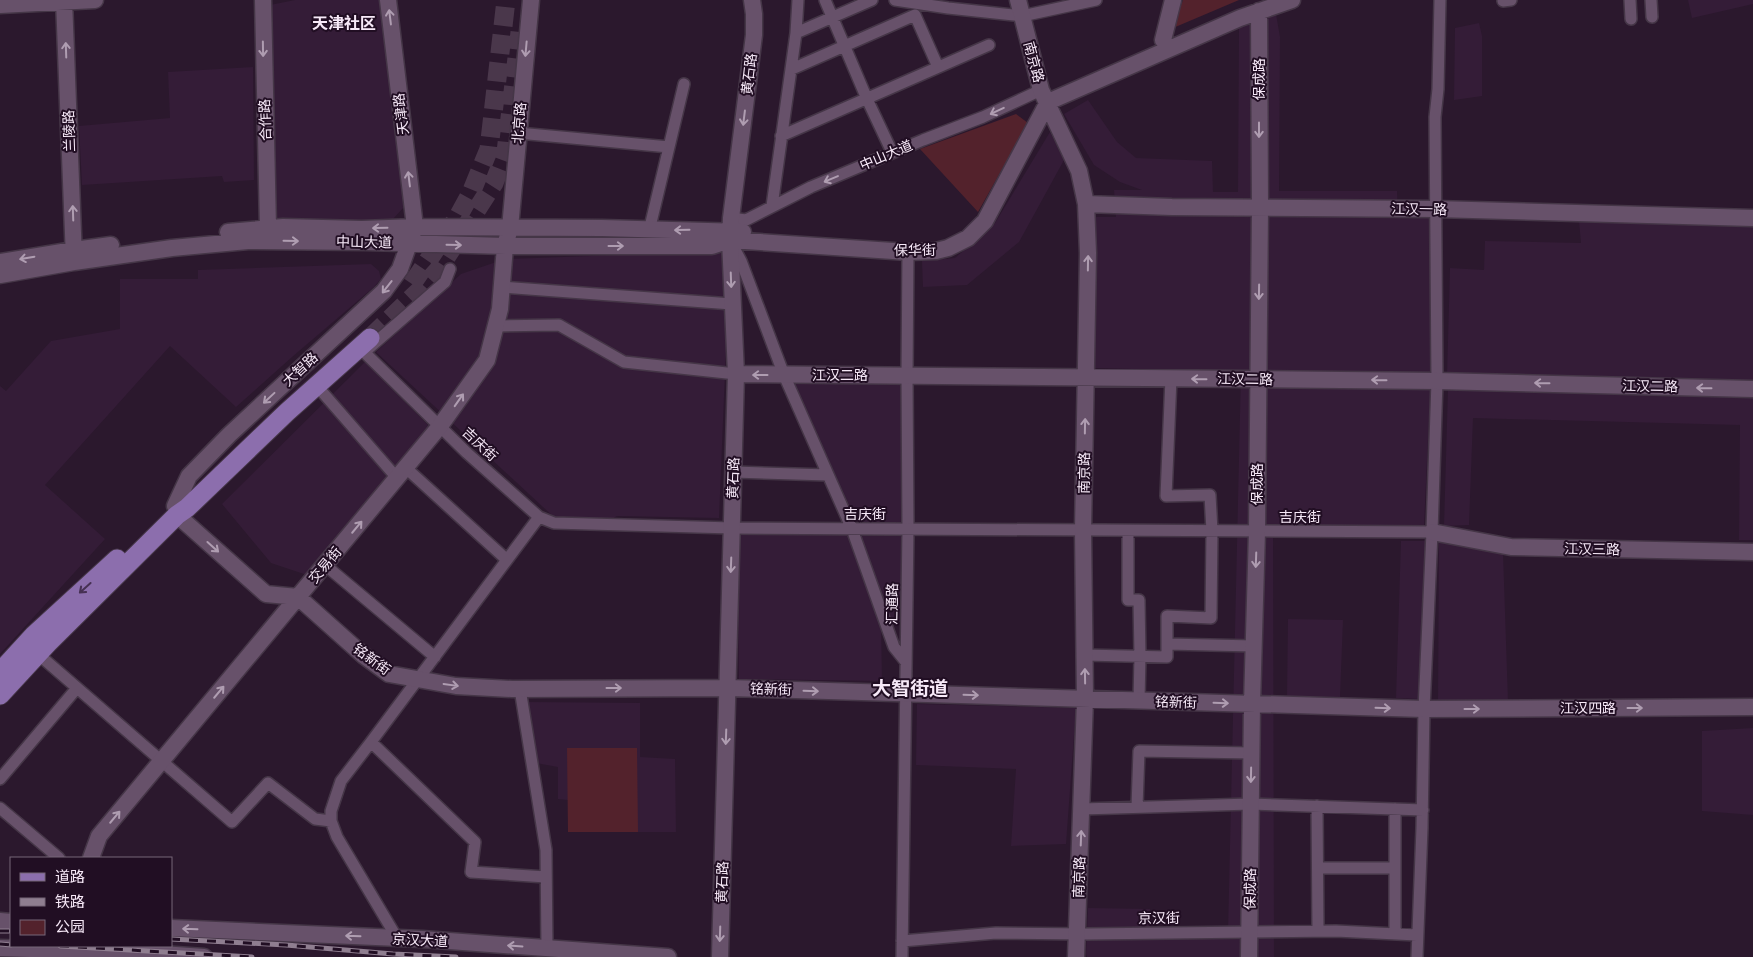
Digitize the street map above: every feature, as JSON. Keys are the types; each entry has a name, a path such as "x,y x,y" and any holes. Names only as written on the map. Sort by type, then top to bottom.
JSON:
{"main road":[{"name":"大智路","path":"0,695 258,426 366,340"},
{"name":"大智路","path":"0,672 34,635 252,444 319,388 366,340"}],"street":[{"path":"0,5 95,0"},
{"name":"合作路","path":"263,0 269,234"},
{"name":"天津路","path":"388,0 414,227"},
{"name":"北京路","path":"505,246 510,228 530,0"},
{"name":"黄石路","path":"720,957 736,374 732,304 731,230 754,35 752,0"},
{"path":"772,206 792,69 798,0"},
{"path":"825,0 892,152"},
{"path":"796,33 872,0"},
{"path":"895,0 1022,16 1096,0"},
{"name":"南京路","path":"1018,0 1044,96 1079,171 1086,204 1088,253 1083,530 1085,699 1076,957"},
{"path":"1166,44 1173,0"},
{"name":"中山大道","path":"269,234 409,243 505,246 712,246 746,220 811,187 923,140 1044,96 1166,44 1240,18 1261,6 1292,0"},
{"path":"1416,957 1437,381 1435,117 1438,89 1440,0"},
{"path":"1630,0 1631,18"},
{"path":"1651,0 1652,17"},
{"name":"兰陵路","path":"64,1 74,256"},
{"name":"保成路","path":"1249,957 1252,704 1257,531 1261,6"},
{"path":"792,69 915,15 938,68"},
{"path":"782,136 989,45"},
{"path":"649,230 684,84"},
{"name":"保华街","path":"731,230 930,245 964,232 980,216 1044,96"},
{"name":"保华街","path":"731,230 908,252 936,251 948,248 968,238 985,220 1044,96"},
{"path":"518,132 669,147"},
{"name":"江汉一路","path":"1086,204 1260,208 1436,209 1753,218"},
{"name":"大智路","path":"180,509 189,476 229,435 384,291 400,269 414,227"},
{"name":"中山大道","path":"0,262 248,241 269,234 362,228 731,230"},
{"path":"731,230 784,375 852,529 894,647 906,662"},
{"name":"交易街","path":"91,857 100,836 402,473 440,426 487,360 500,309 505,246"},
{"name":"汇通路","path":"902,957 908,529 908,252"},
{"name":"中山大道","path":"0,274 74,256"},
{"name":"大智路","path":"366,340 445,282 450,269"},
{"path":"501,287 732,304"},
{"path":"496,326 559,325 624,362 736,374"},
{"name":"吉庆街","path":"366,340 440,426 467,453 539,517 554,523 732,528 1432,532"},
{"name":"江汉二路","path":"736,374 1437,381 1753,389"},
{"path":"1085,655 1167,657 1167,616 1212,618 1210,495 1166,496 1171,378"},
{"path":"319,388 402,473 507,560"},
{"path":"734,472 828,475"},
{"path":"180,509 266,594 298,597"},
{"path":"397,938 337,837 331,821 331,811 341,780 539,517"},
{"path":"1128,531 1128,600 1139,600 1139,700"},
{"name":"江汉三路","path":"1432,532 1511,548 1753,552"},
{"path":"325,565 435,657"},
{"name":"铭新街","path":"298,597 363,655 389,674 456,686 520,689 727,688 1424,709"},
{"path":"1167,644 1254,646"},
{"path":"38,654 232,822 268,784 315,819 331,821"},
{"path":"0,779 77,688"},
{"path":"520,689 546,850 547,948"},
{"name":"江汉四路","path":"1424,709 1753,707"},
{"path":"371,742 475,842 471,872 546,876"},
{"path":"1137,808 1139,752 1252,753"},
{"path":"1082,809 1251,804 1422,810"},
{"path":"1317,806 1318,931"},
{"path":"0,808 58,857"},
{"path":"1394,809 1396,934"},
{"path":"1318,868 1395,868"},
{"name":"京汉大道","path":"172,928 397,938 668,957"},
{"name":"京汉街","path":"902,941 996,933 1077,934 1318,931 1417,935"},
{"path":"0,948 80,948 204,957"}],"shaded area":[{"path":"295,0 379,0 401,162 404,207 393,219 339,222 275,221 270,5"},
{"path":"1688,0 1753,0 1753,4 1692,18"},
{"path":"1276,14 1280,37 1279,191 1397,191 1398,216 1430,215 1431,375 1424,526 1273,526 1274,957 1087,957 1088,908 1150,909 1150,932 1228,932 1241,372 1095,368 1096,217 1116,217 1114,190 1142,190 1120,182 1094,165 1064,114 1088,100 1117,142 1136,158 1212,161 1213,192 1238,192 1239,27"},
{"path":"1479,23 1482,36 1482,96 1454,100 1455,28"},
{"path":"253,67 254,180 224,182 222,176 82,185 79,126 170,118 168,72"},
{"path":"1050,132 1064,160 1019,242 967,285 923,287 922,261 955,258 995,223"},
{"path":"1579,221 1753,225 1753,381 1447,377 1450,268 1484,270 1485,241 1581,243"},
{"path":"730,251 719,518 617,516 610,520 557,520 376,352 461,274 505,259"},
{"path":"371,264 379,271 381,279 374,287 236,407 170,346 45,485 105,539 0,654 0,386 6,391 51,341 120,329 120,279 198,279 198,270"},
{"path":"365,362 431,428 307,575 271,563 222,504"},
{"path":"900,381 903,523 857,522 792,382"},
{"path":"1448,389 1753,395 1753,540 1739,540 1740,425 1473,418 1469,525 1444,526"},
{"path":"737,533 848,534 881,623 882,681 739,679"},
{"path":"903,535 901,620 889,621 860,536"},
{"path":"1439,540 1503,553 1508,701 1438,702"},
{"path":"1401,541 1427,541 1420,699 1396,698"},
{"path":"1288,619 1343,620 1340,697 1287,696"},
{"path":"527,702 640,703 640,757 675,759 676,832 568,832 568,800 558,799 558,767 536,763"},
{"path":"917,704 1076,708 1066,844 1011,846 1016,769 916,765"},
{"path":"1753,728 1753,815 1702,811 1702,731"}],"green space":[{"path":"1183,0 1239,0 1173,28"},
{"path":"1016,114 1028,123 978,212 920,149"},
{"path":"567,748 637,748 638,832 568,832"}],"tunnel":[{"path":"412,284 459,215 471,193 489,149 506,0"},
{"path":"370,338 438,270 494,183 506,152 520,32"}],"railway":[{"path":"0,931 10,931"},
{"path":"172,939 456,957"},
{"path":"0,944 10,945"},
{"path":"77,947 252,957"}],"district":[{"name":"天津社区","path":"344,23"},
{"name":"大智街道","path":"910,688"}]}
